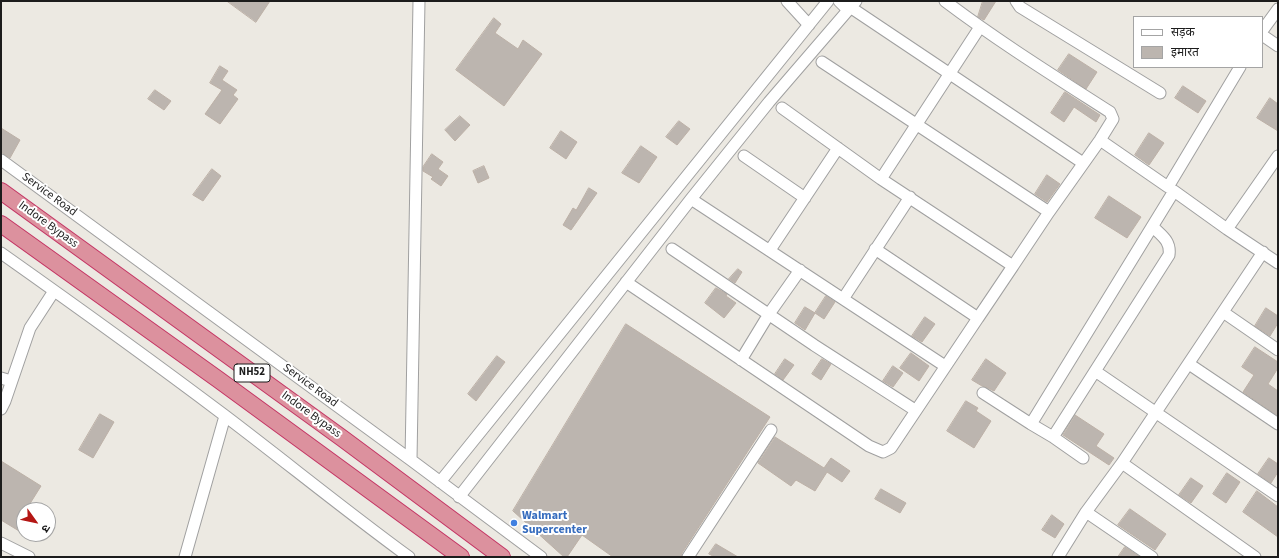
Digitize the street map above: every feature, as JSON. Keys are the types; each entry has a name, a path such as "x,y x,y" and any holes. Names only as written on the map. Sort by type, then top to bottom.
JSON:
{"highway":[{"name":"Indore Bypass","path":"1,191 335,433 502,557"},
{"name":"NH52","path":"1,224 244,398 461,557"}],"street":[{"path":"411,460 419,1"},
{"path":"787,1 809,25"},
{"path":"440,482 828,1"},
{"path":"839,1 851,6 950,75 1083,163"},
{"path":"626,282 870,446 883,452 889,450 1113,119 1110,112 980,28 946,1"},
{"path":"1016,1 1020,7 1160,94"},
{"path":"459,497 690,199 769,102 851,6"},
{"path":"1263,30 1278,9"},
{"path":"881,179 980,28"},
{"path":"1263,36 1278,46"},
{"path":"822,62 1049,212"},
{"path":"1031,424 1153,227 1171,189 1239,68"},
{"path":"782,108 881,179 1013,266"},
{"path":"1100,140 1227,229 1278,262"},
{"path":"770,250 838,148"},
{"path":"744,156 805,198"},
{"path":"1227,229 1278,156"},
{"name":"Service Road","path":"1,160 541,557"},
{"path":"843,299 874,249 910,197"},
{"path":"690,199 945,366"},
{"path":"1053,437 1169,255 1170,248 1168,242 1153,227"},
{"path":"672,249 814,345 915,410"},
{"path":"874,249 978,318"},
{"path":"1058,557 1086,512 1122,463 1263,252"},
{"path":"1,253 54,290 225,416 409,557"},
{"path":"741,360 769,314 800,270"},
{"path":"1,409 5,401 6,380 30,328 54,290"},
{"path":"1223,312 1278,350"},
{"path":"1189,364 1278,424"},
{"path":"1095,371 1278,496"},
{"path":"983,393 1053,437 1082,458"},
{"path":"185,557 225,416"},
{"path":"688,557 771,430"},
{"path":"1122,463 1255,557"},
{"path":"1086,512 1152,557"},
{"path":"1,543 29,557"}],"building":[{"path":"227,1 270,1 256,22"},
{"path":"983,1 996,1 984,20 978,17"},
{"path":"494,18 501,24 495,33 518,49 523,40 542,54 504,106 456,70"},
{"path":"1069,54 1097,72 1086,89 1058,70"},
{"path":"220,66 228,71 222,80 237,90 233,95 238,99 220,124 205,114 222,90 210,83"},
{"path":"1183,86 1206,101 1198,113 1175,98"},
{"path":"155,90 171,101 164,110 148,99"},
{"path":"1065,92 1100,115 1096,122 1074,107 1064,122 1051,113"},
{"path":"1270,98 1278,104 1278,131 1257,118"},
{"path":"460,116 470,125 455,141 445,130"},
{"path":"679,121 690,129 677,145 666,137"},
{"path":"1,128 20,140 10,158 1,152"},
{"path":"561,131 577,142 566,159 550,148"},
{"path":"1149,133 1164,143 1149,165 1135,155"},
{"path":"641,146 657,157 639,183 622,173"},
{"path":"432,154 443,162 438,169 448,176 441,186 431,179 433,177 423,171 423,167"},
{"path":"484,166 489,178 478,183 473,171"},
{"path":"212,169 221,176 203,201 193,195"},
{"path":"1047,175 1060,184 1047,202 1035,194"},
{"path":"589,188 597,193 571,230 563,225 573,208 576,210"},
{"path":"1109,196 1141,217 1127,238 1095,218"},
{"path":"738,269 742,272 735,283 729,279"},
{"path":"716,288 727,294 726,296 736,303 724,318 705,303"},
{"path":"826,296 835,302 824,319 815,313"},
{"path":"805,307 815,313 805,330 795,323"},
{"path":"1266,308 1278,316 1278,323 1270,336 1255,326"},
{"path":"925,317 935,324 922,342 912,336"},
{"path":"626,324 770,417 682,553 681,557 613,557 582,535 567,557 564,557 513,511"},
{"path":"1255,347 1278,362 1278,368 1268,384 1278,391 1278,416 1243,392 1254,375 1242,367"},
{"path":"911,353 929,366 919,381 900,368"},
{"path":"497,356 505,362 476,401 468,394"},
{"path":"785,359 794,365 783,380 775,374"},
{"path":"822,359 831,364 821,380 812,374"},
{"path":"986,359 1006,373 994,391 972,380"},
{"path":"893,366 903,373 893,387 883,381"},
{"path":"966,401 978,408 976,411 991,421 974,448 947,431"},
{"path":"100,414 114,422 93,458 79,450"},
{"path":"1075,415 1104,434 1096,446 1114,458 1109,465 1063,435"},
{"path":"775,437 824,468 831,458 850,471 842,482 827,472 815,491 796,480 791,486 758,463"},
{"path":"1269,458 1278,464 1278,472 1271,483 1258,474"},
{"path":"1,461 41,486 31,502 16,502 16,529 1,520"},
{"path":"1227,473 1240,482 1226,503 1213,494"},
{"path":"1191,478 1203,486 1191,503 1179,495"},
{"path":"881,489 906,503 900,513 875,499"},
{"path":"1257,491 1278,507 1278,537 1243,512"},
{"path":"1130,509 1166,534 1155,550 1118,525"},
{"path":"1052,515 1064,524 1055,538 1042,530"},
{"path":"716,544 738,557 715,557 709,554"},
{"path":"1125,547 1140,557 1118,557"}],"place":[{"name":"Walmart Supercenter","path":"514,523"}]}
